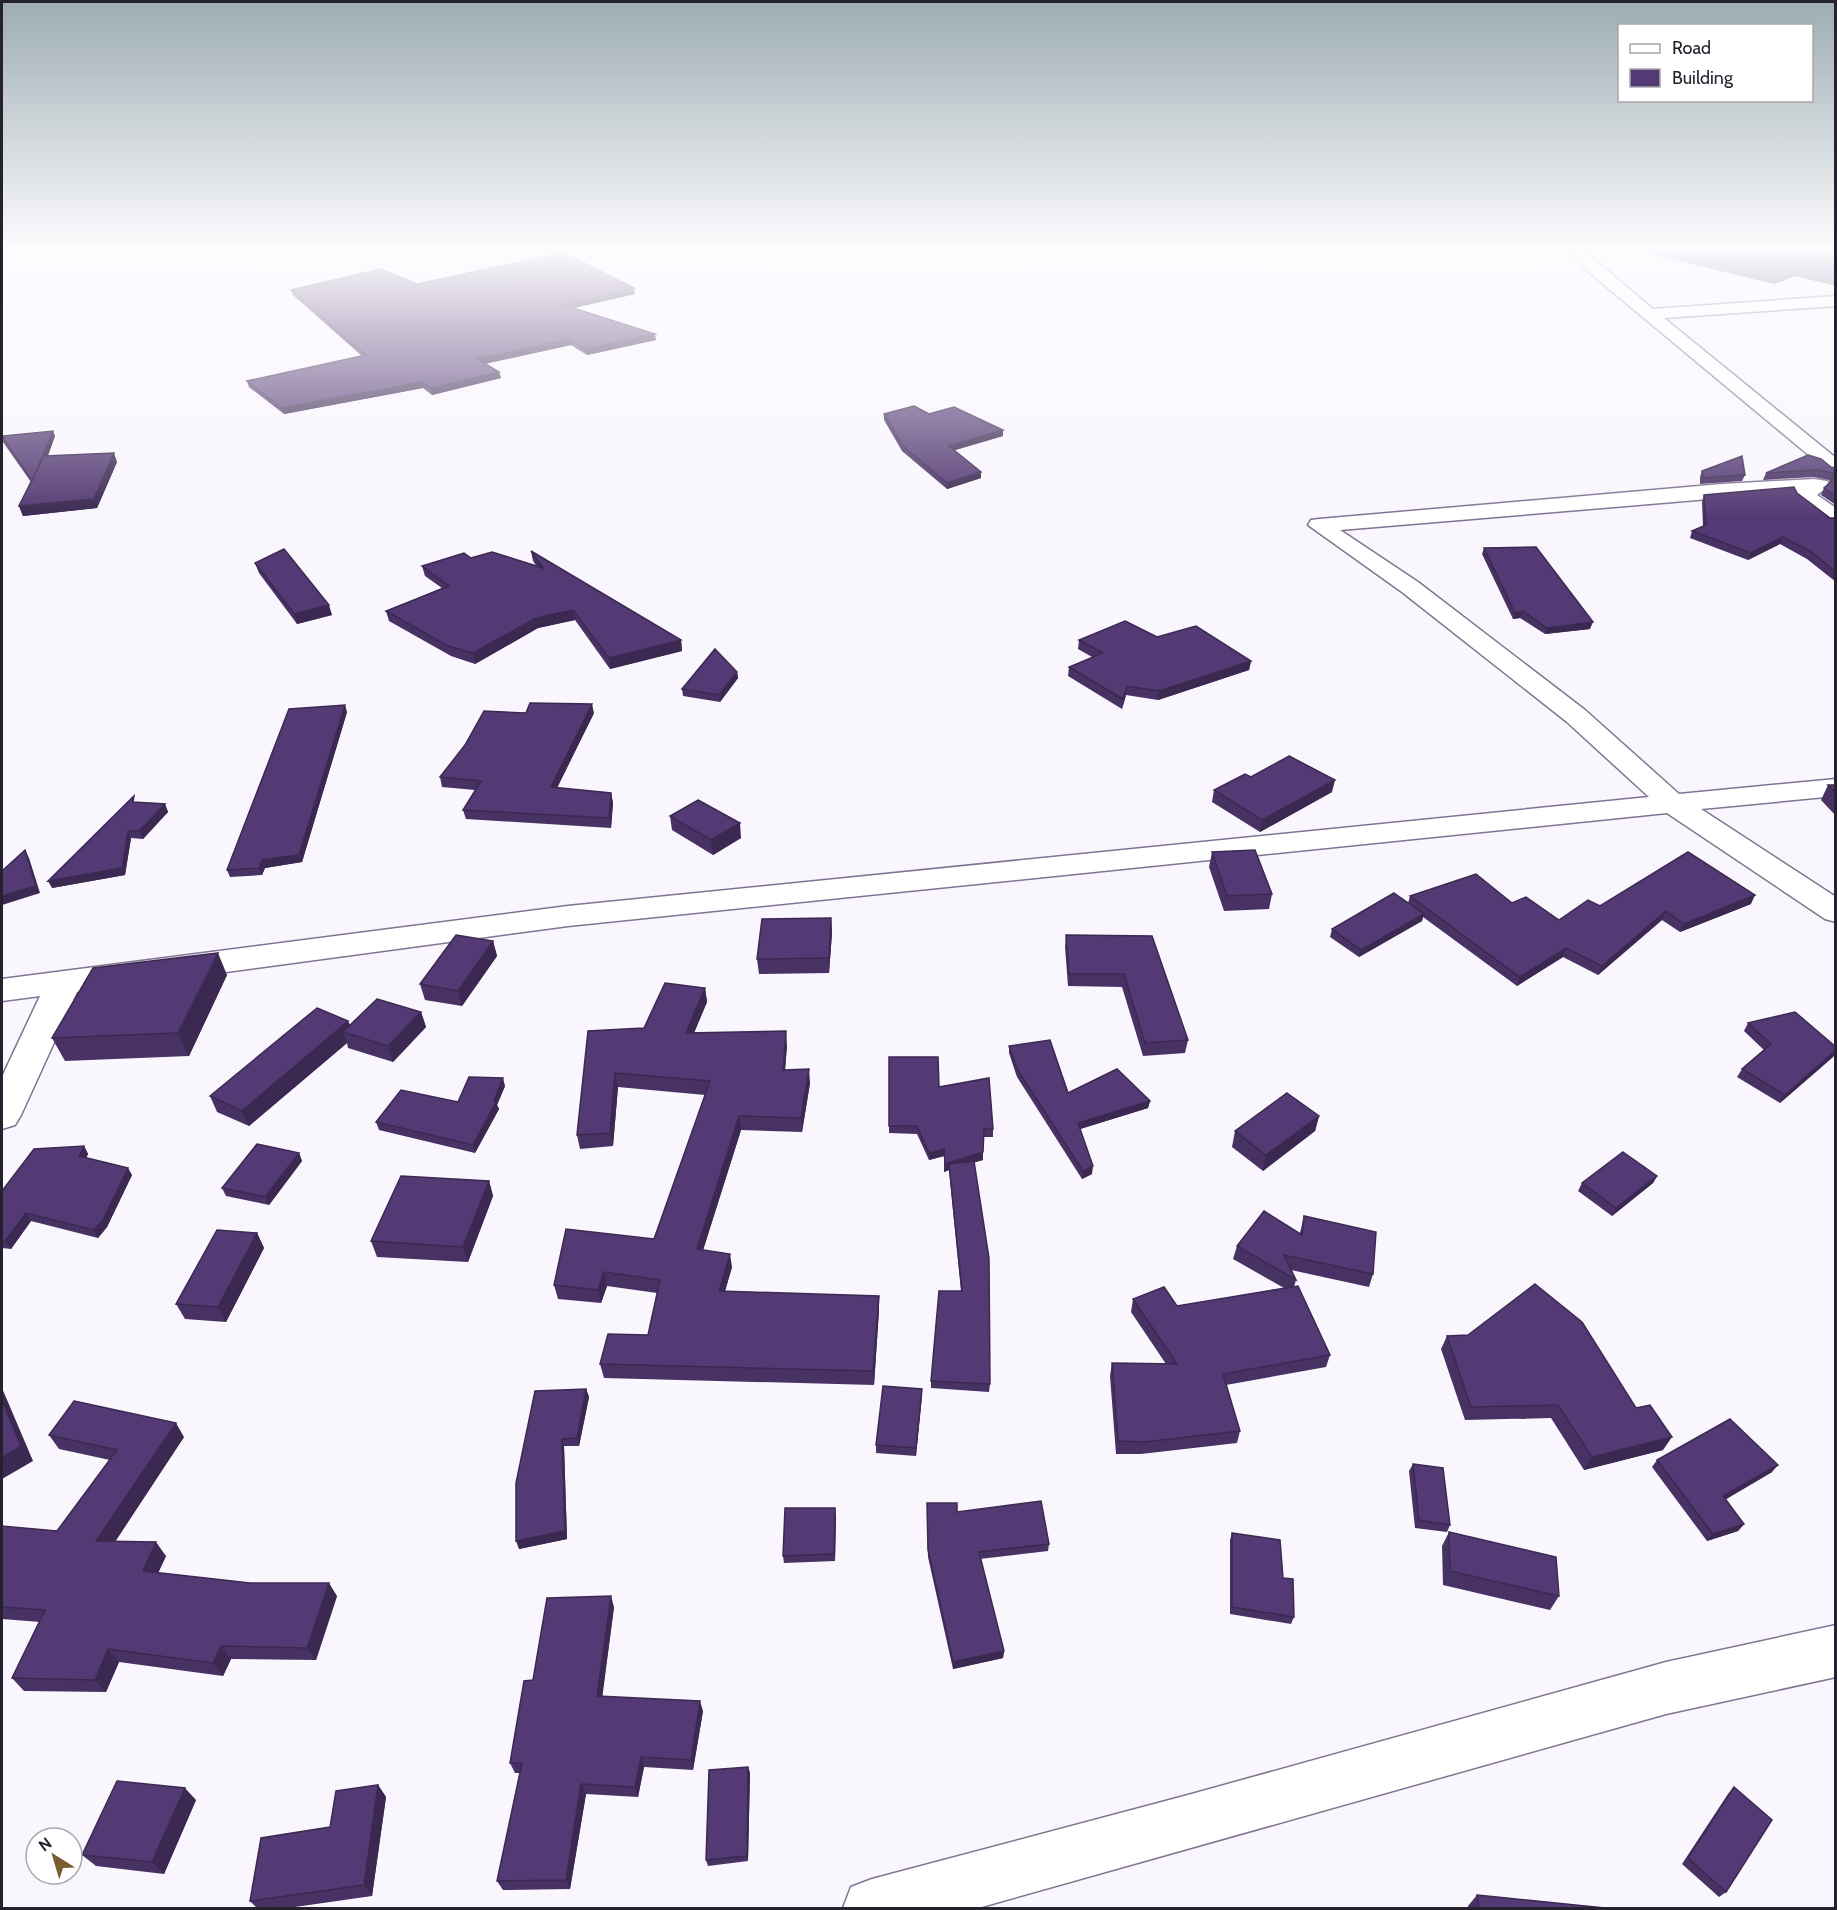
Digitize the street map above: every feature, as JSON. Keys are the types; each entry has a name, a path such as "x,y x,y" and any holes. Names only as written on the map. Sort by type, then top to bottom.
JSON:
{"street":[{"path":"1680,339 1836,468"},
{"path":"1825,484 1802,494 1836,518"},
{"path":"1825,484 1722,490 1318,525 1410,587 1576,716 1673,804 1836,912"},
{"path":"2,990 568,916 1836,787"},
{"path":"2,1115 64,982"},
{"path":"872,1908 1199,1820 1666,1688 1836,1651"}],"building":[{"path":"348,339 569,339 477,359 499,372 431,388 422,382 282,408 247,381 366,355"},
{"path":"570,339 631,339 586,349"},
{"path":"914,406 929,414 954,407 1003,430 949,446 981,472 947,483 902,445 884,414"},
{"path":"53,431 38,467 32,481 2,436"},
{"path":"114,453 94,499 19,506 44,456"},
{"path":"1808,455 1821,459 1836,468 1836,496 1824,488 1835,478 1832,473 1817,470 1766,473"},
{"path":"1742,456 1745,475 1703,478 1702,471"},
{"path":"1794,487 1797,493 1830,518 1836,518 1836,572 1810,551 1783,537 1751,553 1692,531 1706,525 1704,495"},
{"path":"1536,547 1593,622 1547,628 1523,611 1515,613 1484,548"},
{"path":"284,549 329,605 294,614 255,563"},
{"path":"531,551 681,640 609,658 573,610 536,618 473,653 448,646 386,611 449,586 422,566 464,553 471,558 492,552 543,568"},
{"path":"1125,621 1157,637 1196,626 1251,661 1159,691 1127,686 1123,699 1069,667 1103,653 1079,640"},
{"path":"715,649 737,672 719,695 682,689"},
{"path":"530,703 592,704 551,787 611,793 609,818 463,810 481,781 440,777 465,745 484,711 526,713"},
{"path":"345,705 299,855 262,860 259,868 227,870 289,709"},
{"path":"1289,756 1335,780 1262,820 1214,790 1245,774 1251,777"},
{"path":"1828,785 1836,785 1836,793"},
{"path":"134,796 133,802 165,804 139,831 128,831 122,868 48,881"},
{"path":"698,800 740,823 711,840 670,816"},
{"path":"25,850 36,886 2,896 2,871"},
{"path":"1255,850 1272,894 1227,896 1212,852"},
{"path":"1688,852 1755,895 1684,924 1666,911 1602,966 1566,948 1520,977 1410,896 1476,874 1512,903 1526,897 1559,920 1588,900 1600,906"},
{"path":"1394,893 1424,914 1361,950 1332,929"},
{"path":"831,918 829,958 757,959 762,919"},
{"path":"456,935 493,941 458,991 420,984"},
{"path":"1066,935 1152,936 1188,1040 1145,1043 1124,974 1069,974"},
{"path":"218,953 178,1033 52,1038 93,968"},
{"path":"665,983 705,988 686,1033 786,1031 783,1070 809,1069 801,1118 739,1116 697,1249 730,1254 719,1291 879,1296 873,1371 600,1364 608,1334 648,1335 660,1280 604,1272 598,1290 554,1285 566,1229 654,1239 710,1081 615,1073 610,1133 577,1135 588,1031 644,1028"},
{"path":"377,999 421,1012 388,1046 343,1032"},
{"path":"317,1008 348,1021 242,1111 210,1096"},
{"path":"1795,1012 1836,1047 1836,1050 1785,1095 1742,1069 1771,1044 1748,1023"},
{"path":"1050,1040 1068,1093 1117,1069 1150,1101 1078,1123 1093,1166 1083,1171 1017,1069 1009,1046"},
{"path":"889,1057 938,1057 939,1087 989,1078 993,1129 984,1129 983,1152 945,1164 944,1149 929,1153 917,1126 889,1126"},
{"path":"469,1077 503,1078 494,1101 496,1102 473,1145 376,1122 401,1090 458,1102"},
{"path":"1287,1093 1319,1116 1266,1155 1235,1131"},
{"path":"257,1144 299,1153 265,1197 222,1188"},
{"path":"84,1146 79,1156 128,1168 103,1220 94,1230 26,1213 5,1241 2,1241 2,1191 34,1149"},
{"path":"1623,1152 1657,1176 1616,1208 1582,1183"},
{"path":"974,1161 989,1258 990,1384 931,1381 939,1291 962,1291 949,1164"},
{"path":"401,1176 489,1181 463,1247 371,1241"},
{"path":"1264,1211 1302,1235 1304,1216 1376,1232 1373,1274 1284,1255 1296,1280 1237,1246"},
{"path":"217,1230 257,1233 218,1307 176,1304"},
{"path":"1535,1284 1582,1322 1636,1408 1650,1405 1672,1437 1592,1457 1558,1405 1471,1407 1447,1336 1468,1335"},
{"path":"1298,1286 1330,1355 1223,1374 1240,1431 1144,1442 1118,1441 1112,1363 1177,1364 1133,1299 1164,1287 1177,1306"},
{"path":"883,1386 922,1389 916,1448 876,1445"},
{"path":"586,1389 577,1438 562,1439 565,1531 516,1541 516,1483 535,1391"},
{"path":"2,1400 21,1446 2,1458"},
{"path":"74,1401 176,1423 96,1541 156,1542 143,1571 250,1583 329,1583 307,1648 221,1646 213,1663 108,1649 95,1680 12,1678 45,1610 2,1607 2,1526 57,1531 117,1450 49,1435"},
{"path":"1730,1419 1778,1465 1723,1496 1744,1524 1713,1534 1657,1460"},
{"path":"1413,1464 1443,1468 1450,1525 1419,1520"},
{"path":"1041,1501 1049,1544 979,1552 1004,1651 953,1662 928,1550 927,1503 957,1503 957,1512"},
{"path":"785,1508 835,1508 834,1554 783,1556"},
{"path":"1449,1532 1556,1557 1559,1596 1450,1571"},
{"path":"1232,1533 1280,1540 1283,1578 1293,1579 1294,1617 1232,1607"},
{"path":"611,1596 597,1696 700,1701 691,1760 641,1757 635,1787 581,1784 566,1880 497,1881 522,1763 510,1763 524,1681 533,1680 547,1598"},
{"path":"748,1767 747,1856 706,1860 709,1770"},
{"path":"117,1781 185,1788 152,1862 84,1855"},
{"path":"378,1785 364,1885 250,1901 261,1838 330,1827 336,1791"},
{"path":"1734,1787 1772,1820 1726,1892 1688,1858"},
{"path":"1477,1895 1605,1908 1479,1908"}]}
